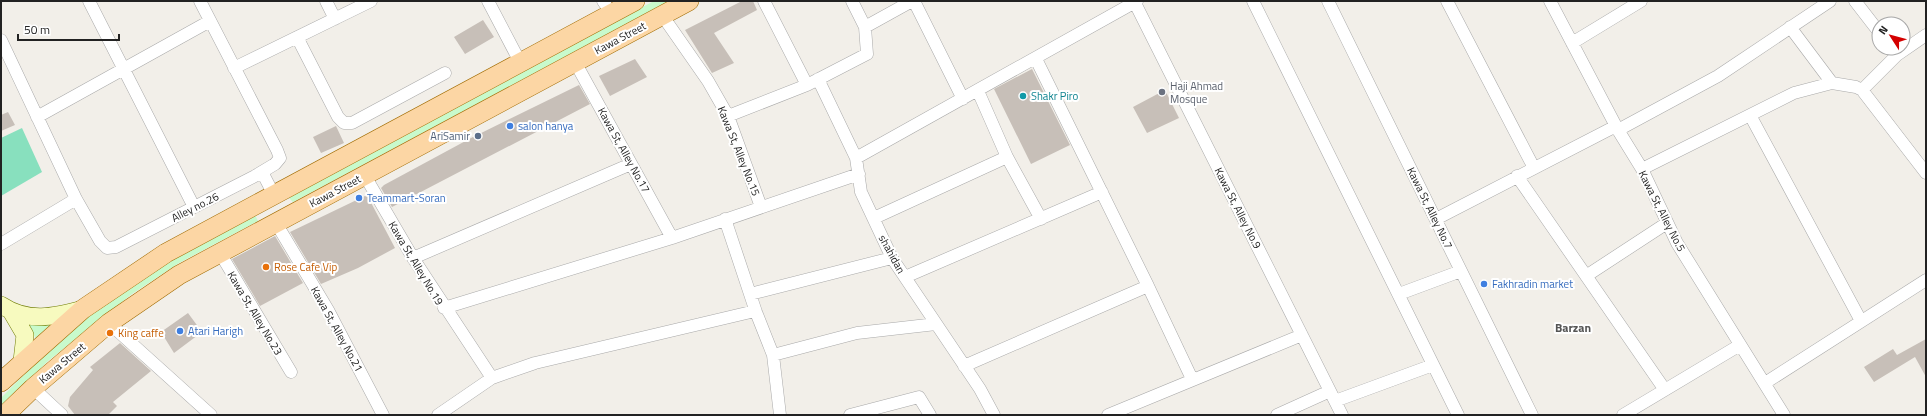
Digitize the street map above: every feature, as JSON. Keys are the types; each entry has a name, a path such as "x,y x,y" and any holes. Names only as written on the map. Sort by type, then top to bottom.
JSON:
{"main road":[{"path":"1,382 22,361 83,309 166,253 520,62 607,7 634,1"},
{"name":"Kawa Street","path":"5,415 33,388 110,324 179,275 689,1"},
{"path":"273,195 281,221"}],"street":[{"path":"89,1 194,207"},
{"path":"200,1 234,68 371,1"},
{"path":"326,1 335,19"},
{"path":"488,1 520,62"},
{"path":"764,1 807,85"},
{"path":"728,116 807,85 867,54 865,27 852,1"},
{"path":"865,27 913,1 963,99"},
{"path":"856,158 1036,59 1135,1"},
{"name":"Kawa St, Alley No.9","path":"1135,1 1342,415"},
{"path":"1253,1 1458,415"},
{"name":"Kawa St, Alley No.7","path":"1328,1 1532,415"},
{"path":"1447,1 1534,168"},
{"name":"Kawa St, Alley No.5","path":"1550,1 1617,128 1642,169 1677,243 1784,415"},
{"path":"1572,43 1641,1"},
{"path":"1436,219 1518,176 1617,128 1718,76 1830,1"},
{"path":"1855,1 1871,22"},
{"name":"Kawa St, Alley No.15","path":"662,15 708,81 728,116 761,207"},
{"path":"37,117 210,21"},
{"path":"1790,28 1832,83"},
{"path":"1911,43 1926,35"},
{"path":"297,38 338,117 344,123 352,123 445,73"},
{"path":"1,40 76,199 1,244"},
{"path":"1862,90 1891,56"},
{"path":"1036,59 1148,286 1192,379"},
{"name":"Kawa St, Alley No.17","path":"575,62 672,238"},
{"name":"Alley no.26","path":"76,199 100,241 107,248 116,247 262,172 280,158 234,68"},
{"name":"shahidan","path":"818,79 856,158 861,192 892,258 964,366 994,415"},
{"path":"1642,169 1794,92 1832,83 1856,87 1862,90 1926,173"},
{"path":"978,91 1007,157 1041,219"},
{"path":"1750,115 1861,321"},
{"path":"874,218 1007,157"},
{"path":"413,258 631,164"},
{"path":"262,172 273,195"},
{"path":"444,308 672,238 859,174"},
{"name":"Kawa St, Alley No.19","path":"365,176 444,308 492,378"},
{"path":"1518,176 1665,390"},
{"path":"905,277 1102,192"},
{"path":"726,219 750,294 773,355 780,415"},
{"name":"Kawa St, Alley No.21","path":"281,221 384,415"},
{"path":"1586,276 1667,223"},
{"name":"Kawa St, Alley No.23","path":"220,253 291,372"},
{"path":"750,294 892,258"},
{"path":"1399,294 1461,271"},
{"path":"1765,383 1926,280"},
{"path":"964,366 1148,286"},
{"path":"6,308 44,318 83,309"},
{"path":"6,308 25,335 22,361"},
{"path":"438,415 492,378 535,363 756,311"},
{"path":"110,324 211,415"},
{"path":"773,355 857,333 936,324"},
{"path":"1108,415 1192,379 1302,335"},
{"path":"1623,415 1644,410 1665,390 1740,345"},
{"path":"1277,415 1433,365"},
{"path":"33,388 62,415"},
{"path":"850,415 872,412 919,397 930,415"}],"green space":[{"path":"654,1 670,1 293,202 287,196 470,97"},
{"path":"22,128 42,172 1,196 1,138"},
{"path":"254,213 258,221 179,263 132,294 48,361 1,408 1,398 36,363 60,340 116,295 154,270"},
{"path":"26,320 51,325 36,339"}],"building":[{"path":"742,1 753,1 757,10 714,33 734,63 712,73 685,30"},
{"path":"483,20 494,37 465,54 454,37"},
{"path":"635,59 647,77 610,96 599,76"},
{"path":"1032,69 1070,145 1031,164 994,89"},
{"path":"579,85 590,104 392,207 381,188 384,185 471,138"},
{"path":"1165,90 1179,118 1147,133 1133,107"},
{"path":"8,112 15,125 1,131 1,115"},
{"path":"336,126 344,143 321,153 313,137"},
{"path":"367,195 395,248 358,268 321,284 290,232"},
{"name":"Rose Cafe Vip","path":"275,236 303,283 260,306 232,259"},
{"path":"188,313 202,332 174,353 161,332"},
{"path":"1926,339 1926,377 1915,357 1874,382 1864,367 1893,349 1897,355"},
{"path":"120,343 151,371 113,402 117,406 108,415 75,415 68,406 70,397 93,370 90,367"}],"place":[{"name":"Haji Ahmad Mosque","path":"1162,92"},
{"name":"Shakr Piro","path":"1023,96"},
{"name":"salon hanya","path":"510,126"},
{"name":"AriSamir","path":"478,136"},
{"name":"Teammart-Soran","path":"359,198"},
{"name":"Rose Cafe Vip","path":"266,267"},
{"name":"Fakhradin market","path":"1484,284"},
{"name":"Atari Harigh","path":"180,331"},
{"name":"King caffe","path":"110,333"}],"district":[{"name":"Barzan","path":"1573,328"}]}
